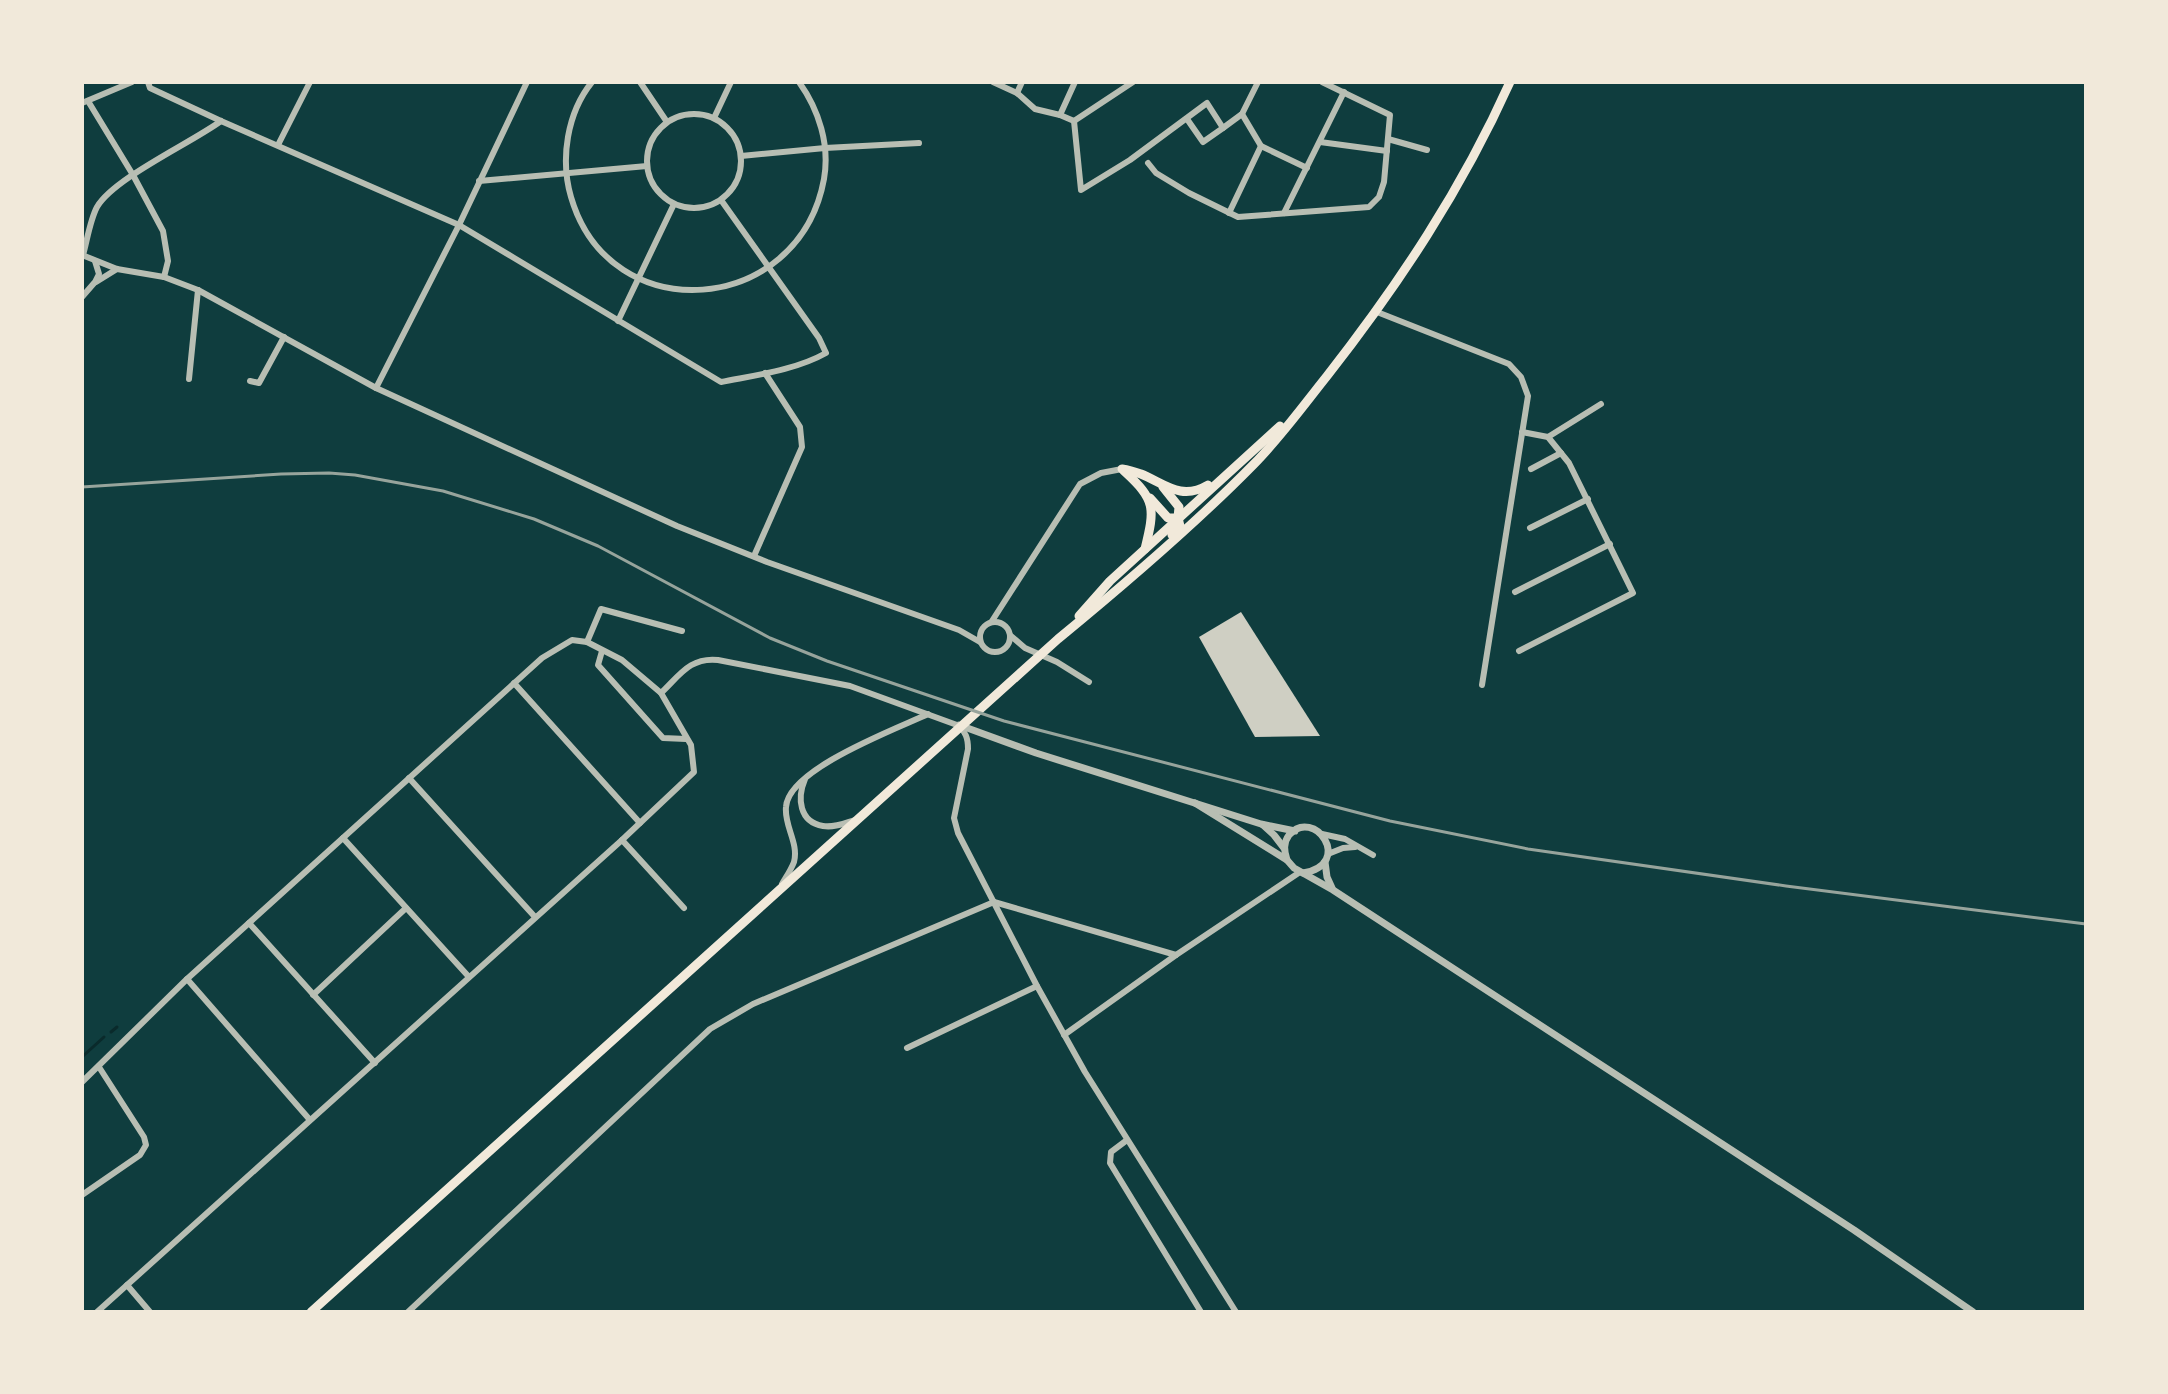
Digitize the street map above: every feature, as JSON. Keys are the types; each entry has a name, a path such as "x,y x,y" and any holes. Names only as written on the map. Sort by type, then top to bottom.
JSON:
{"main road":[{"path":"311,1312 1058,639 1119,589 1255,463 1377,312 1439,220 1510,82"},
{"path":"1058,639 1110,581 1307,401"},
{"path":"1122,469 1185,492 1201,489 1228,473"},
{"path":"1122,469 1168,518 1192,523"},
{"path":"1161,551 1180,526 1179,507 1162,486"},
{"path":"1145,550 1151,525 1150,498"}],"street":[{"path":"132,82 85,102 133,175 163,231 168,261 164,277"},
{"path":"148,82 150,88 221,121 459,225 721,382 816,359 826,353 819,338 721,200"},
{"path":"278,145 310,82"},
{"path":"376,388 527,82"},
{"path":"592,82 578,106 566,149 566,172 573,205 588,234 610,259 638,278 682,290 705,290 750,279 787,253 802,235 821,194 825,148 813,104 799,82"},
{"path":"640,82 667,122"},
{"path":"714,118 731,82"},
{"path":"993,82 1017,93 1035,109 1074,121"},
{"path":"1017,93 1022,82"},
{"path":"1060,115 1075,82"},
{"path":"1074,121 1133,82"},
{"path":"1187,119 1203,142 1242,114 1258,82"},
{"path":"1149,145 1148,163 1156,173 1238,217 1369,207 1379,197 1384,182 1390,115 1322,82"},
{"path":"1284,213 1344,92"},
{"path":"1074,121 1081,190 1130,160 1207,103 1223,128"},
{"path":"694,114 714,118 722,122 735,137 741,156 735,185 721,200 703,208 674,204 653,185 647,166 649,146 660,129 676,117 694,114"},
{"path":"1242,114 1261,146 1307,168"},
{"path":"221,121 109,193 97,207 83,255 117,269 164,277 198,290 376,388 677,526 959,630 989,651 1025,648"},
{"path":"1388,139 1427,150"},
{"path":"1320,142 1387,151"},
{"path":"741,156 919,143"},
{"path":"1229,213 1261,146"},
{"path":"1130,160 1148,163"},
{"path":"479,181 647,166"},
{"path":"618,321 674,204"},
{"path":"82,297 99,274 95,261"},
{"path":"95,282 117,269"},
{"path":"189,379 198,290"},
{"path":"1377,312 1509,364 1521,377 1528,396 1482,685"},
{"path":"250,381 259,383 284,337"},
{"path":"754,556 802,447 800,427 765,373"},
{"path":"1548,437 1601,404"},
{"path":"1519,651 1633,593 1569,463 1548,437 1522,432"},
{"path":"1531,469 1561,453"},
{"path":"959,630 982,629 992,621 1080,484 1101,473 1122,469"},
{"path":"1530,528 1588,499"},
{"path":"1515,592 1610,544"},
{"path":"1008,600 1005,624 1011,636 1025,648 1068,668 1089,682"},
{"path":"587,642 601,609 682,631"},
{"path":"992,621 1005,624"},
{"path":"980,642 982,629"},
{"path":"1006,648 1011,636"},
{"path":"82,1082 187,979 542,658 572,640 587,642 622,660 661,693 691,745 694,772 97,1312"},
{"path":"602,651 598,665 663,738 686,739"},
{"path":"661,693 692,663 711,660 798,674 850,686 1036,753 1261,824 1295,831 1309,828 1345,839 1373,855"},
{"path":"514,683 640,823"},
{"path":"779,889 795,857 786,807 796,785 826,762 928,714"},
{"path":"957,725 968,738 968,749 956,805 955,826 1064,1035 1236,1312"},
{"path":"806,777 800,801 808,819 825,827 858,819"},
{"path":"409,778 535,917"},
{"path":"1195,803 1854,1230 1973,1312"},
{"path":"1251,837 1261,824"},
{"path":"1261,824 1284,849 1288,862 1281,884"},
{"path":"1284,849 1295,831"},
{"path":"1322,834 1326,840 1327,877 1333,890"},
{"path":"343,838 469,977"},
{"path":"622,840 684,908"},
{"path":"1064,1035 1281,884 1301,872 1315,870 1343,848 1359,848"},
{"path":"408,1312 710,1029 753,1004 994,902 1176,955"},
{"path":"313,995 406,908"},
{"path":"249,923 375,1063"},
{"path":"187,979 310,1120"},
{"path":"907,1048 1037,986"},
{"path":"82,1195 140,1155 146,1145 144,1137 99,1067"},
{"path":"1127,1140 1111,1152 1110,1163 1201,1312"},
{"path":"127,1285 150,1312"}],"building":[{"path":"1241,612 1320,736 1255,737 1199,637"}],"waterway":[{"path":"111,1032 117,1027"},
{"path":"82,1057 104,1037"}],"railway":[{"path":"82,487 329,473 443,491 534,519 598,546 770,638 827,661 1004,721 1390,821 1528,849 2086,924"}]}
